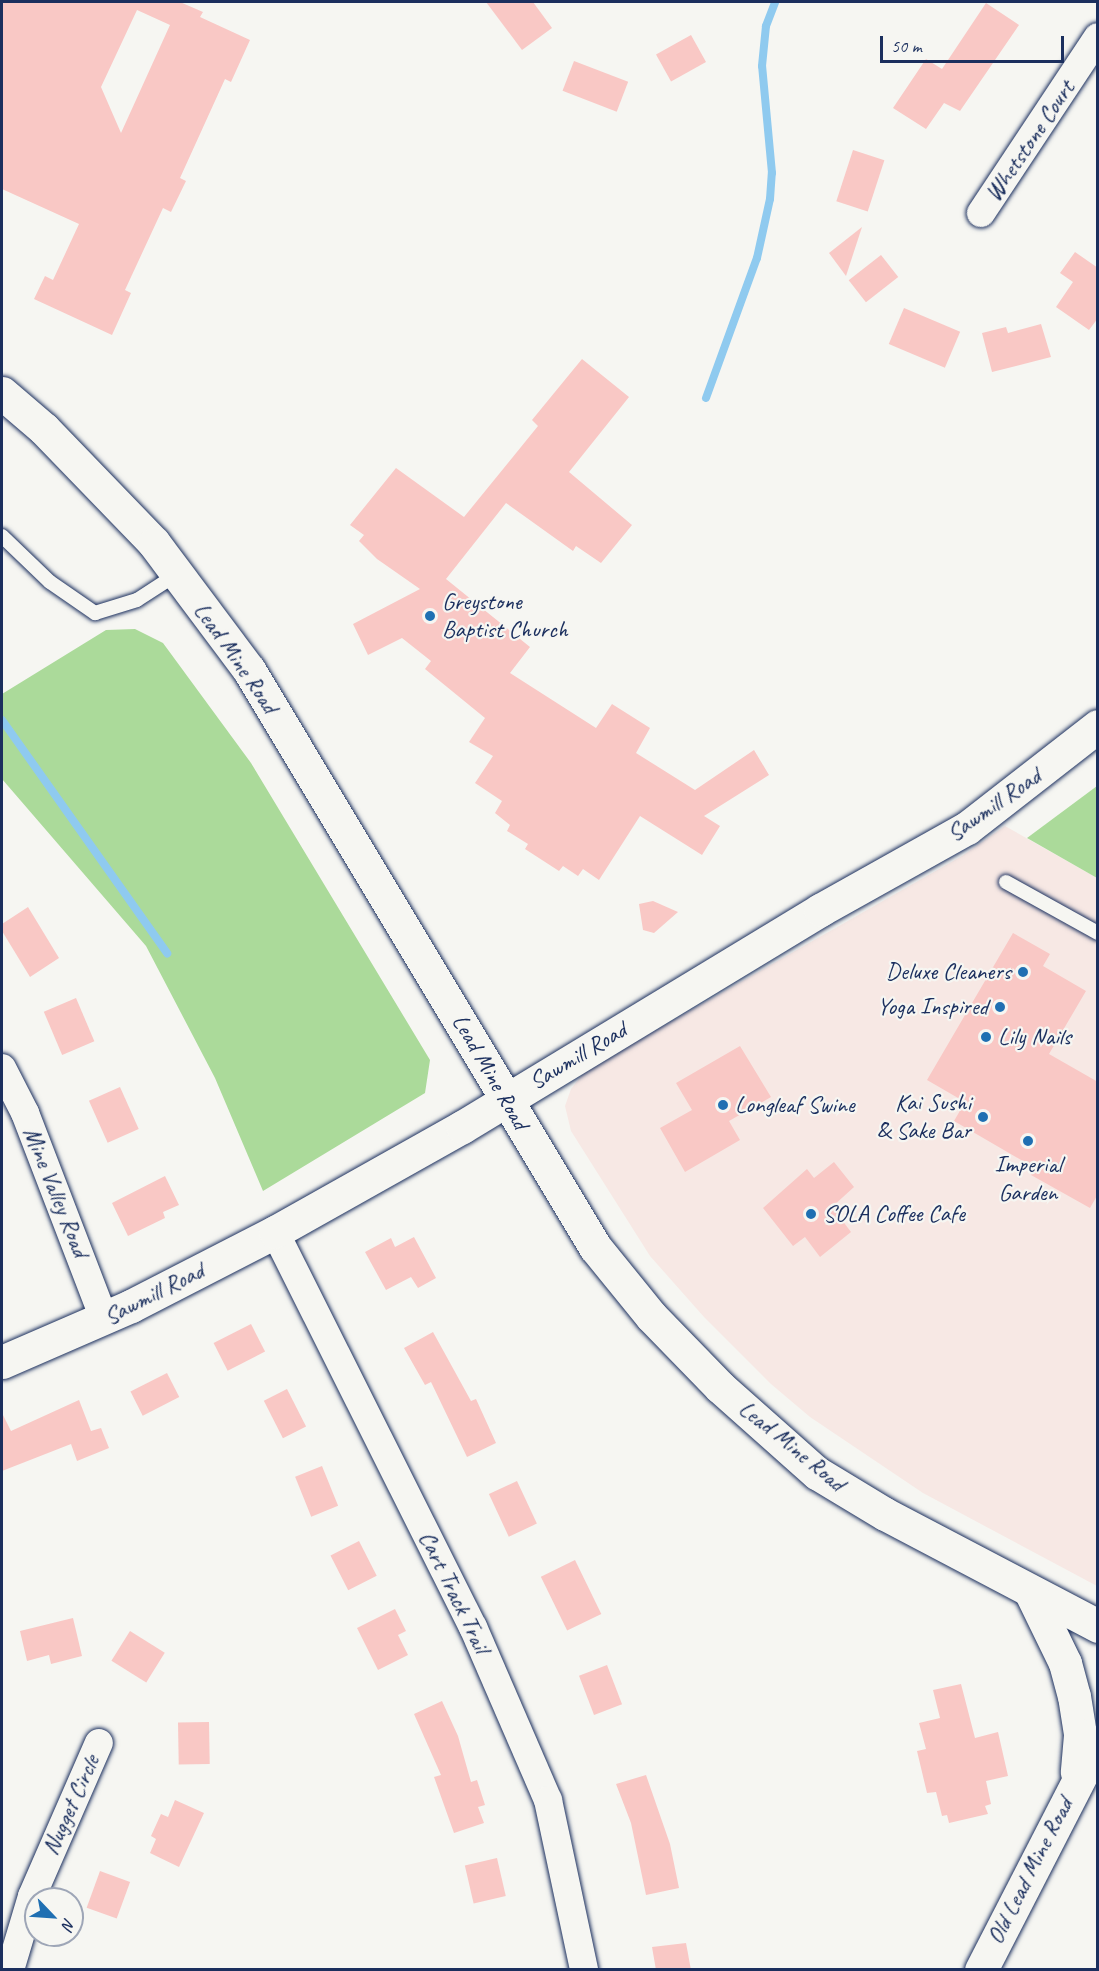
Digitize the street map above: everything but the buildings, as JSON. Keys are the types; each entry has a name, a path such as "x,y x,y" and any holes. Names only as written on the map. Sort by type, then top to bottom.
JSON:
{"main road":[{"name":"Lead Mine Road","path":"2,393 44,429 154,543 249,670 466,1028 505,1100 595,1247 651,1316 720,1387 817,1473 1031,1593 1098,1626"},
{"name":"Sawmill Road","path":"2,1362 104,1319 275,1232 505,1100 820,910 967,828 1098,726"},
{"path":"1031,1593 1065,1663 1074,1696 1080,1735 1075,1783"},
{"name":"Old Lead Mine Road","path":"981,1970 1098,1742"}],"street":[{"name":"Whetstone Court","path":"981,213 1098,37"},
{"name":"Mine Valley Road","path":"2,1068 25,1113 104,1319"},
{"name":"Cart Track Trail","path":"275,1232 472,1627 548,1800 584,1970"},
{"name":"Nugget Circle","path":"10,1970 36,1886 99,1743"}],"lane":[{"path":"2,536 50,582 95,613 137,600 177,574"},
{"path":"1006,882 1098,933"}],"shaded area":[{"path":"1005,826 1097,878 1097,1586 923,1493 810,1417 771,1384 704,1317 650,1256 571,1131 565,1106 571,1089 586,1070 962,856"}],"green space":[{"path":"135,629 163,643 251,763 430,1060 425,1093 263,1191 215,1078 146,946 2,779 2,694 106,630"},
{"path":"1097,786 1097,878 1027,838"}],"waterway":[{"path":"706,398 757,258 770,199 772,173 762,66 766,26 775,2"},
{"path":"2,720 167,953"}],"place":[{"name":"Greystone Baptist Church","path":"430,616"},
{"name":"Deluxe Cleaners","path":"1023,972"},
{"name":"Yoga Inspired","path":"1000,1007"},
{"name":"Lily Nails","path":"986,1037"},
{"name":"Longleaf Swine","path":"723,1105"},
{"name":"Kai Sushi & Sake Bar","path":"983,1117"},
{"name":"Imperial Garden","path":"1028,1141"},
{"name":"SOLA Coffee Cafe","path":"811,1214"}]}
